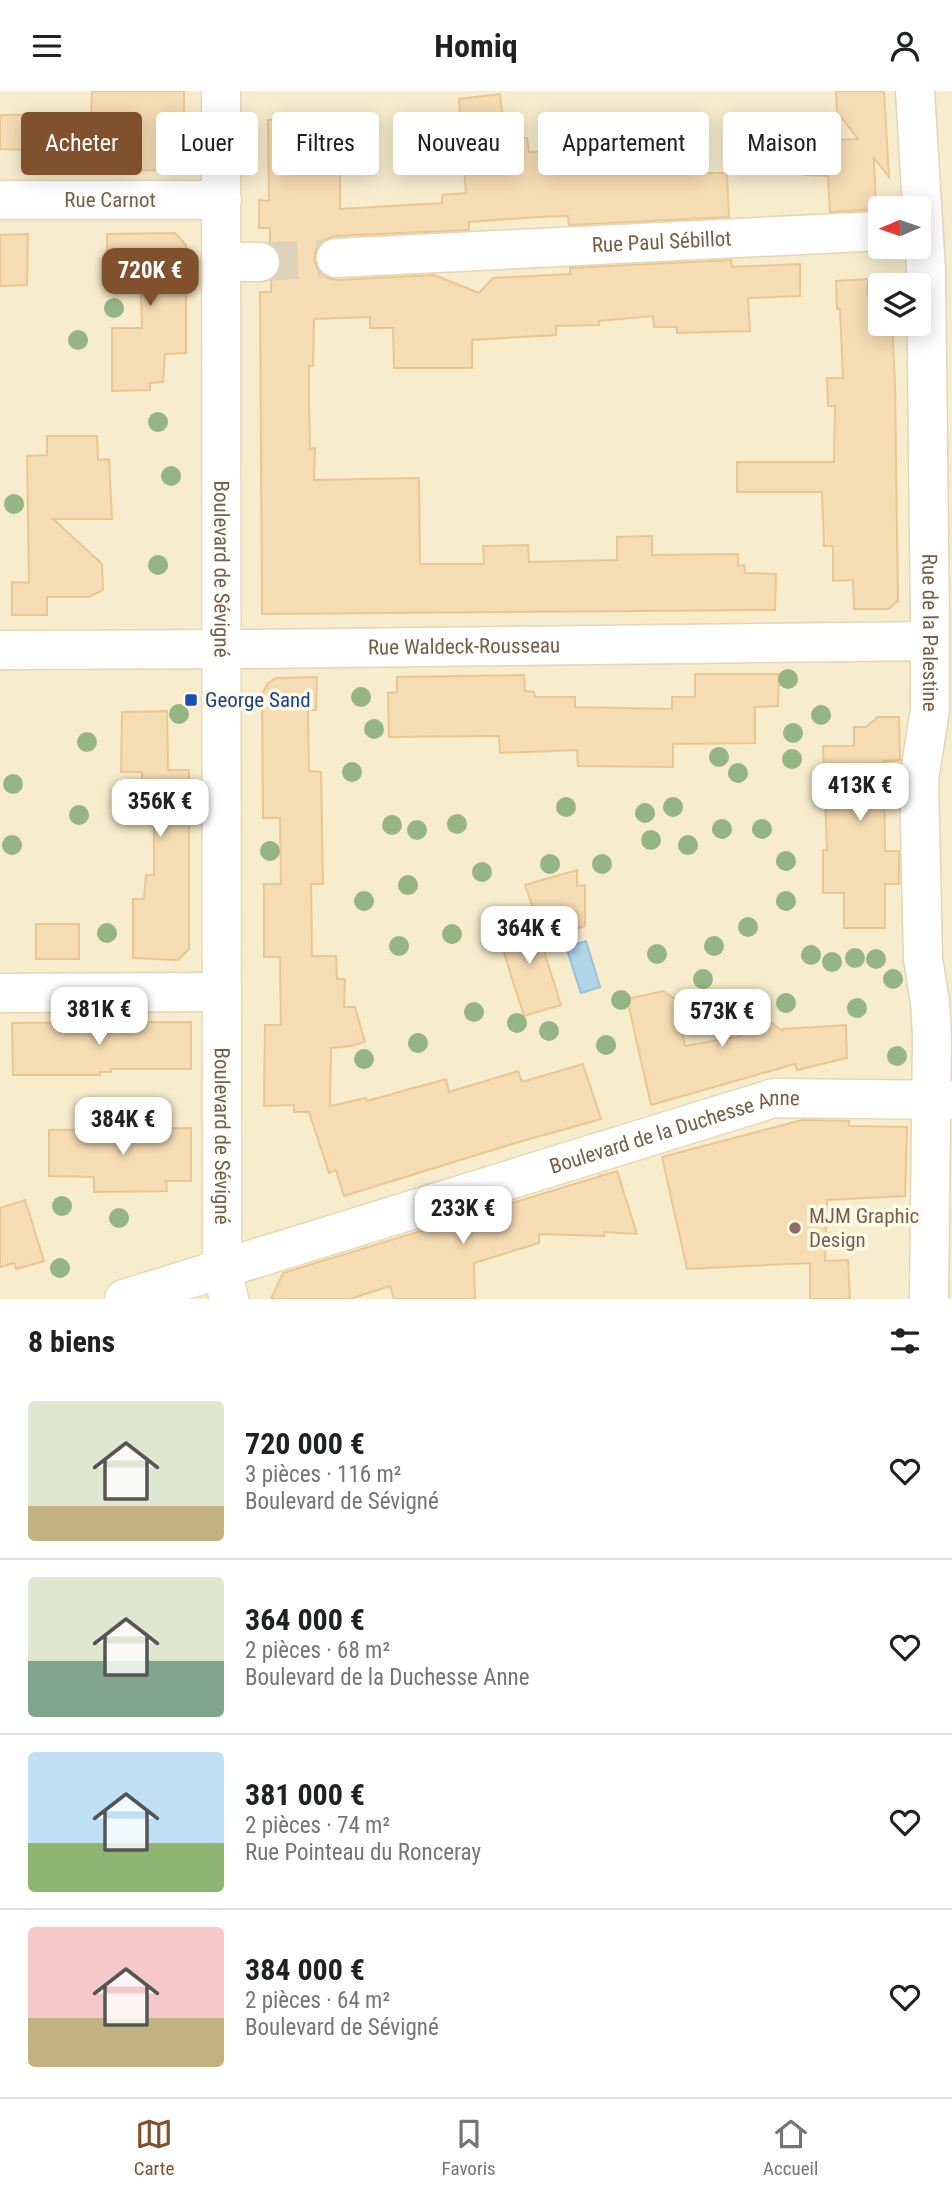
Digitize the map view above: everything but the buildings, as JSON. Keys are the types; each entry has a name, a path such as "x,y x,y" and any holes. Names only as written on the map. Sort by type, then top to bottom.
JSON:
{"street":[{"name":"Boulevard de Sévigné","path":"222,91 222,992 226,1285"},
{"name":"Rue de la Palestine","path":"915,91 927,196"},
{"name":"Rue Carnot","path":"0,200 222,200"},
{"name":"Rue Paul Sébillot","path":"336,258 868,231"},
{"name":"Rue de la Palestine","path":"927,259 930,710 939,736 919,779 923,959 942,1099 929,1299"},
{"path":"222,262 260,262"},
{"name":"Rue Waldeck-Rousseau","path":"0,649 929,641"},
{"path":"0,993 222,992"},
{"name":"Boulevard de la Duchesse Anne","path":"124,1299 226,1285 303,1243 774,1098 942,1099"}],"shaded area":[{"path":"0,91 952,91 952,1299 0,1299"}],"water":[{"path":"586,941 600,987 581,993 566,947"}],"tunnel":[{"path":"260,262 336,258"}],"place":[{"name":"George Sand","path":"191,700"},
{"name":"MJM Graphic Design","path":"795,1228"}]}
